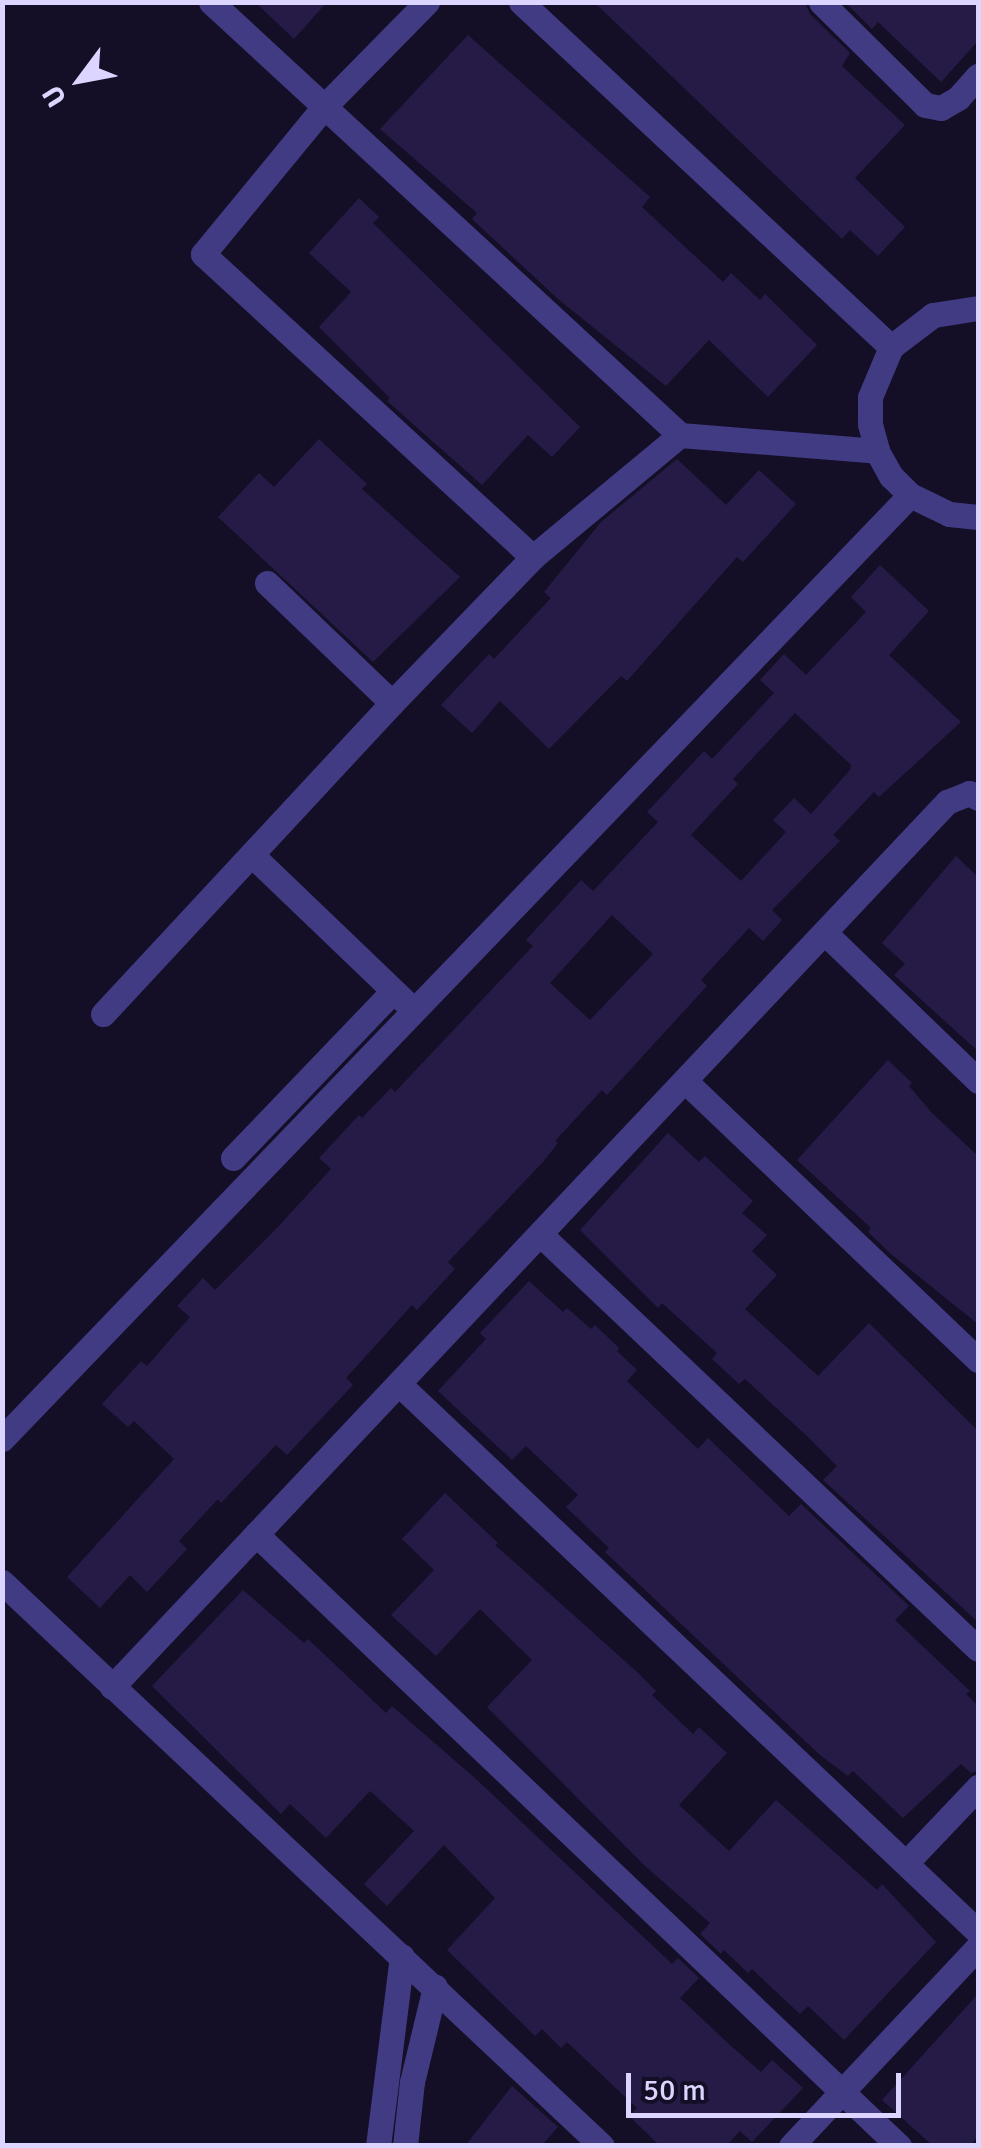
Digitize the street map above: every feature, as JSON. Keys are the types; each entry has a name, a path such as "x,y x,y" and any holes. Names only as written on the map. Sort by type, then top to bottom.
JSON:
{"street":[{"path":"212,2 680,434 877,451"},
{"path":"427,2 324,108 204,254 533,557"},
{"path":"521,2 892,347"},
{"path":"822,2 924,105 941,108 958,98 978,76"},
{"path":"978,308 933,315 892,347 870,397 870,424 877,451 890,476 910,495 948,514 978,517"},
{"path":"103,1014 533,557 680,434"},
{"path":"2,1438 910,495"},
{"path":"268,583 392,703"},
{"path":"112,1687 947,802 969,793 978,798"},
{"path":"254,856 414,1011"},
{"path":"825,934 978,1080"},
{"path":"232,1158 393,991"},
{"path":"685,1082 978,1360"},
{"path":"540,1234 978,1649"},
{"path":"400,1384 978,1932"},
{"path":"256,1534 900,2146"},
{"path":"2,1582 602,2146"},
{"path":"906,1863 978,1787"},
{"path":"791,2146 978,1947"},
{"path":"378,2146 402,1957"},
{"path":"405,2146 412,2082 435,1987"}],"building":[{"path":"255,2 327,2 294,39"},
{"path":"594,2 805,2 810,14 850,53 842,66 905,125 855,178 905,227 878,256 850,230 842,239"},
{"path":"845,2 978,2 978,41 941,82 878,22 872,29"},
{"path":"468,35 650,197 642,207 723,282 731,273 760,300 765,294 817,345 768,397 709,340 666,386 558,299 472,219 477,213 380,129"},
{"path":"359,198 379,217 373,223 580,427 552,457 528,435 482,485 387,401 390,398 319,327 351,292 309,253"},
{"path":"319,439 367,484 362,489 460,577 373,662 218,517 259,473 274,487"},
{"path":"677,459 726,505 759,470 796,504 743,562 737,557 627,681 621,676 549,749 500,701 472,733 441,705 489,654 494,659 551,598 544,592 601,522"},
{"path":"880,565 929,611 889,655 961,722 879,797 874,792 833,835 840,841 772,910 782,920 763,941 749,928 701,980 707,986 607,1095 602,1090 555,1141 558,1143 543,1162 448,1262 455,1269 417,1310 412,1305 346,1378 353,1385 287,1455 276,1445 221,1503 218,1499 179,1541 187,1549 147,1592 130,1575 100,1608 67,1577 174,1459 134,1421 128,1427 102,1404 141,1361 147,1366 190,1317 177,1306 203,1278 215,1290 277,1228 331,1169 319,1158 359,1115 362,1118 391,1088 395,1092 533,946 526,940 581,880 593,891 658,822 647,812 704,751 712,759 774,693 760,680 784,654 806,675 866,612 851,597","holes":["795,713 851,765 850,770 811,814 794,798 773,820 786,832 741,881 691,835 738,784 733,779","612,915 653,954 590,1020 550,983"]},
{"path":"956,856 978,877 978,1051 894,975 905,964 882,943"},
{"path":"888,1060 912,1083 909,1086 932,1113 978,1156 978,1324 891,1254 868,1232 871,1228 797,1160"},
{"path":"668,1133 699,1162 705,1156 753,1201 742,1213 767,1235 752,1251 777,1275 745,1309 818,1376 869,1323 978,1431 978,1622 823,1480 837,1466 808,1437 745,1379 739,1384 712,1359 717,1353 662,1303 658,1308 580,1230"},
{"path":"529,1281 563,1312 567,1308 591,1329 595,1325 619,1348 617,1351 637,1370 627,1381 698,1449 708,1438 789,1516 801,1504 909,1606 895,1620 970,1691 966,1694 978,1706 978,1771 971,1773 961,1764 903,1818 853,1771 848,1776 820,1755 605,1552 609,1548 566,1507 578,1495 526,1446 512,1460 438,1391 486,1339 480,1333"},
{"path":"445,1493 498,1543 495,1545 636,1671 656,1691 652,1695 693,1734 699,1727 727,1753 679,1805 729,1851 776,1800 877,1890 882,1884 936,1942 844,2040 808,2006 800,2014 752,1969 748,1973 724,1950 721,1954 700,1934 710,1923 643,1864 487,1707 532,1660 480,1609 436,1656 391,1615 434,1570 402,1539"},
{"path":"243,1590 304,1643 308,1639 386,1713 392,1706 476,1779 672,1964 678,1958 699,1978 680,1998 731,2046 761,2072 772,2060 803,2088 752,2142 740,2131 726,2146 660,2146 629,2116 637,2108 567,2042 561,2048 542,2029 535,2036 447,1950 495,1898 444,1845 387,1906 364,1884 414,1831 370,1791 326,1838 290,1804 281,1814 152,1686"},
{"path":"978,1994 978,2136 970,2146 933,2146 882,2100"},
{"path":"512,2086 558,2127 541,2146 465,2146"}]}
